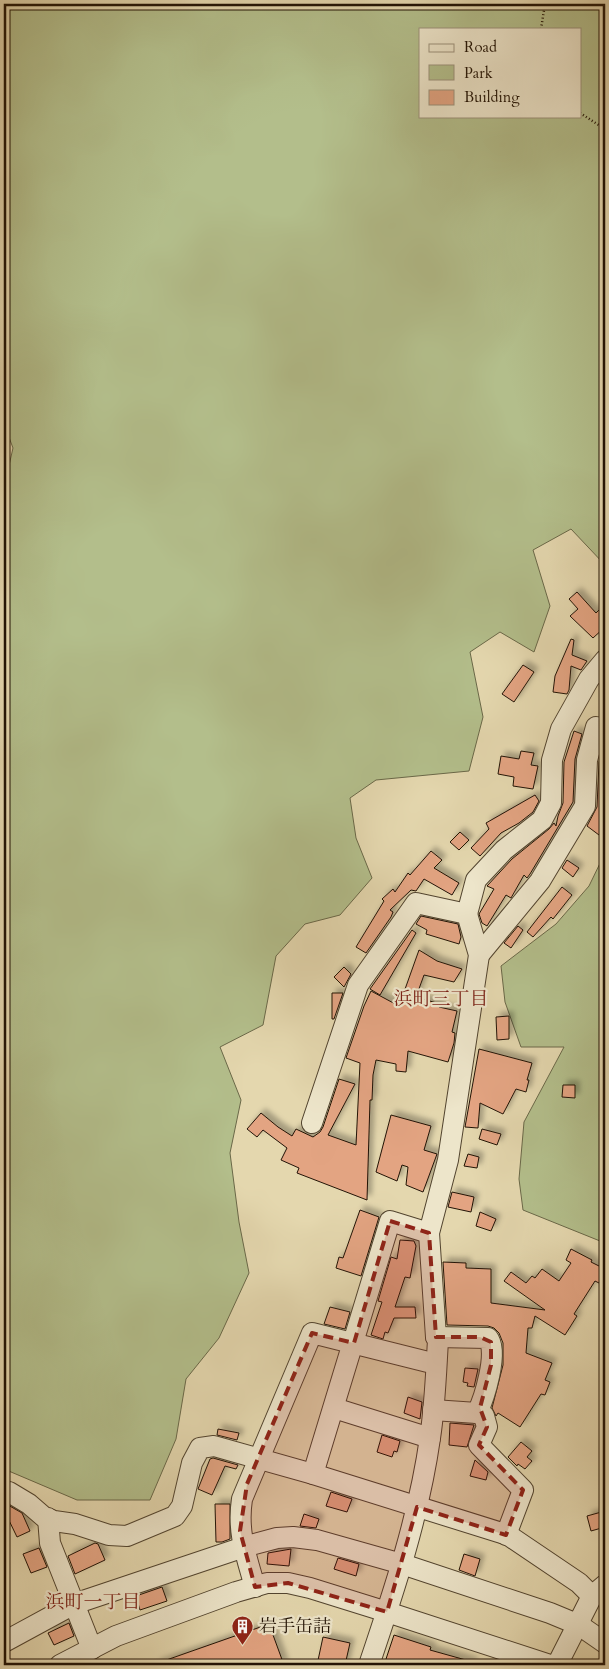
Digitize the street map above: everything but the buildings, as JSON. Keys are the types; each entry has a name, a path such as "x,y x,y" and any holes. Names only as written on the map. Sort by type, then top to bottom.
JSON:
{"street":[{"path":"369,1665 402,1564 417,1507 430,1438 438,1340 436,1337 429,1233 448,1160 479,956 467,914 476,880 504,850 542,820 551,803 552,760 561,729 589,679 605,660"},
{"path":"479,956 540,881 585,806 586,760 596,727"},
{"path":"312,1123 358,985 416,903 467,914"},
{"path":"313,1474 390,1221 429,1233"},
{"path":"256,1587 240,1531 242,1499 312,1333 436,1364"},
{"path":"436,1337 480,1337 488,1338 491,1342 491,1365 483,1402 477,1413"},
{"path":"334,1408 430,1438"},
{"path":"433,1410 477,1413 484,1416 487,1427 479,1445 523,1490 506,1535"},
{"path":"4,1494 9,1492 48,1518 109,1534 127,1536 175,1516 182,1506 192,1463 200,1448 214,1446 313,1474 506,1535 578,1583 599,1591 557,1665"},
{"path":"48,1518 50,1544 92,1648"},
{"path":"4,1642 74,1604 244,1547 277,1538 294,1537 317,1540 402,1564 550,1612 579,1625 605,1643"},
{"path":"60,1665 116,1636 267,1583 288,1583 387,1612 550,1665"}],"path":[{"path":"541,28 545,4"},
{"path":"582,114 605,130"}],"highlighted area":[{"path":"390,1221 429,1233 436,1337 480,1337 491,1342 491,1365 480,1408 487,1427 479,1445 523,1490 506,1535 417,1507 387,1612 288,1583 255,1587 240,1531 247,1484 312,1333 354,1343"}],"green space":[{"path":"4,4 605,4 605,565 571,529 533,550 550,606 534,652 500,632 470,652 483,717 469,771 376,780 350,798 356,838 372,878 340,915 305,924 276,956 263,1025 220,1047 241,1100 230,1153 239,1222 249,1273 219,1338 186,1379 176,1439 150,1500 77,1500 4,1469 4,474 8,470 13,448 4,424"},
{"path":"605,853 605,1243 523,1210 519,1179 524,1122 564,1047 521,1047 505,1002 501,966 556,924 589,886"}],"place":[{"name":"岩手缶詰","path":"243,1645"}],"district":[{"name":"浜町三丁目","path":"441,999"},
{"name":"浜町一丁目","path":"93,1602"}]}
